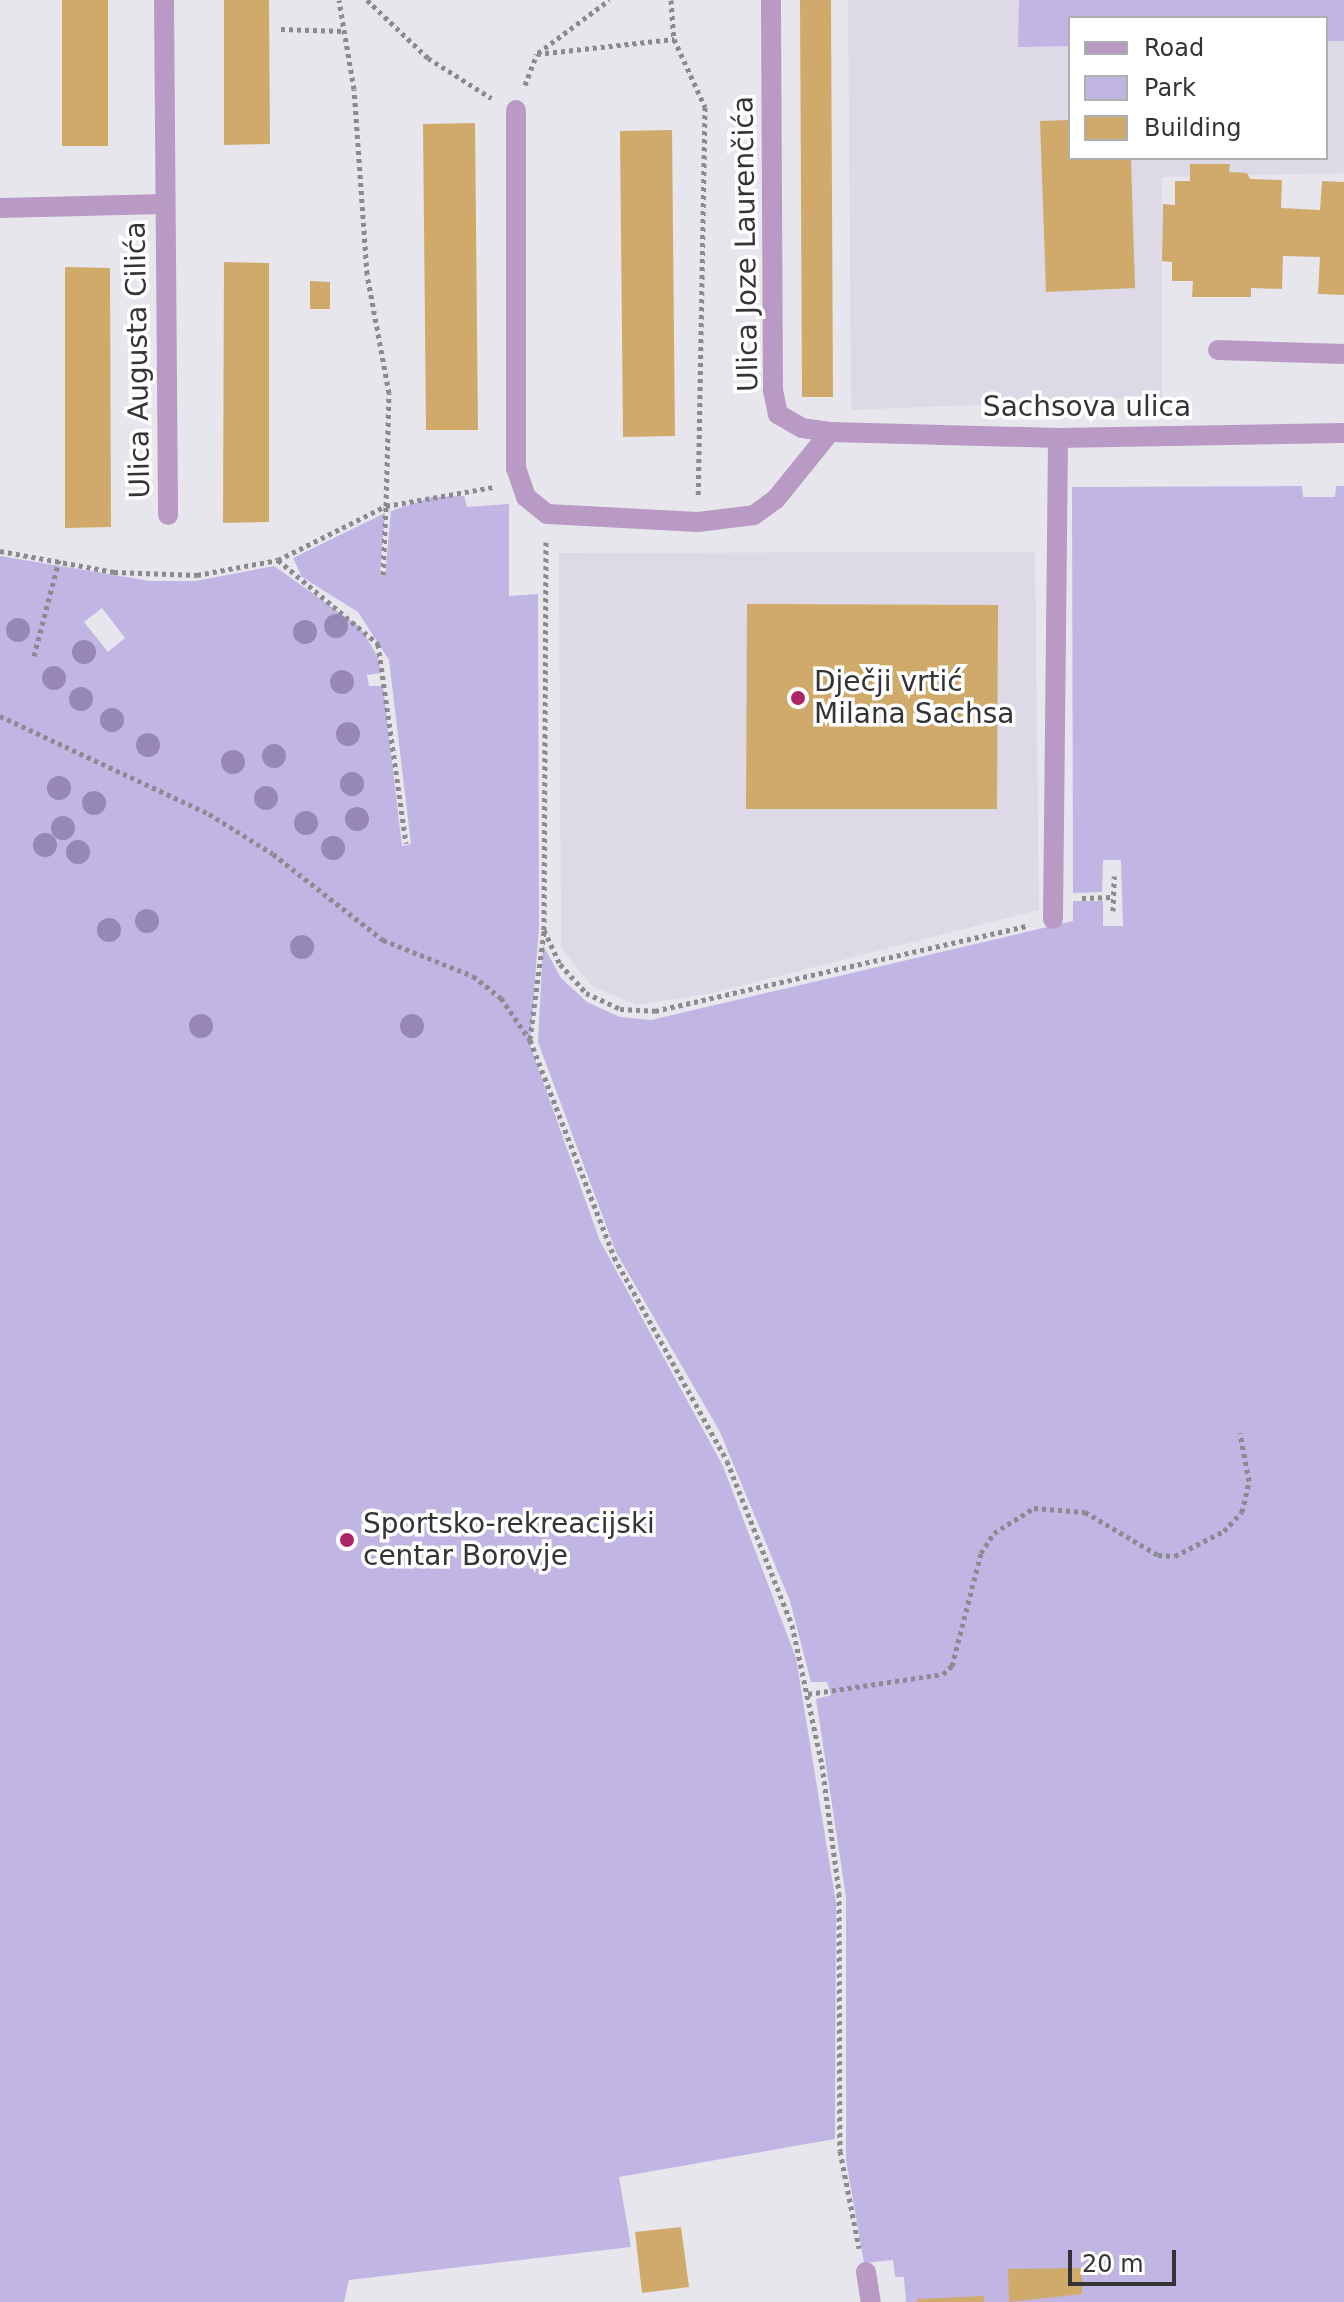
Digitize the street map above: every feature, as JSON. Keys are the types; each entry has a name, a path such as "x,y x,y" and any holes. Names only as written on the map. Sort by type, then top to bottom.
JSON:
{"street":[{"name":"Ulica Augusta Cilića","path":"164,0 168,515"},
{"name":"Ulica Joze Laurenčića","path":"771,0 773,390 778,414 802,428 830,432"},
{"path":"516,110 519,484 547,514 698,522 754,515 776,499 830,432"},
{"name":"Ulica Augusta Cilića","path":"0,208 164,204"},
{"path":"1218,350 1344,354"},
{"name":"Sachsova ulica","path":"830,432 1058,438 1344,433"},
{"path":"1053,919 1058,438"},
{"path":"866,2272 871,2302"}],"path":[{"path":"339,0 354,89 367,274 389,393 383,575"},
{"path":"367,0 428,58 516,110 537,54 609,0"},
{"path":"671,0 674,39 705,107 698,504"},
{"path":"281,29 343,31"},
{"path":"537,54 674,39"},
{"path":"0,551 171,576 278,560 386,506 430,494 519,484"},
{"path":"530,1040 544,930 547,514"},
{"path":"34,656 59,560"},
{"path":"278,560 378,644 406,843"},
{"path":"0,716 209,814 273,854 383,940 473,976 501,998 530,1040 614,1257 727,1461 792,1625 808,1694 839,1893 840,2151 866,2272"},
{"path":"1113,911 1114,876"},
{"path":"544,930 560,964 586,993 636,1013 1053,919"},
{"path":"808,1694 943,1674 952,1666 981,1553 994,1533 1034,1508 1085,1512 1158,1555 1175,1556 1224,1531 1242,1512 1249,1481 1240,1433"}],"shaded area":[{"path":"848,0 1344,0 1344,173 1162,177 1162,397 851,410"},
{"name":"Dječji vrtić Milana Sachsa","path":"1035,552 1039,910 708,994 636,1005 592,986 561,948 559,553"}],"green space":[{"path":"1019,0 1344,0 1344,41 1328,41 1328,16 1068,16 1068,46 1018,47"},
{"path":"1302,486 1303,497 1335,497 1336,486 1344,486 1344,2302 906,2302 904,2277 895,2277 893,2260 864,2263 846,2160 846,1897 816,1699 831,1695 827,1682 811,1682 790,1601 720,1432 616,1252 538,1042 543,945 561,978 587,1002 620,1017 651,1020 1073,921 1073,901 1103,901 1103,926 1123,926 1121,860 1103,860 1102,892 1073,893 1072,487"},
{"name":"Sportsko-rekreacijski centar Borovje","path":"464,496 467,507 509,504 509,596 538,594 539,928 530,1045 600,1241 723,1466 796,1658 836,1903 835,2139 619,2177 631,2247 349,2280 344,2302 0,2302 0,556 150,581 196,581 274,566 360,627 378,657 381,673 367,675 369,686 383,686 402,846 411,844 389,660 358,612 302,577 293,558 385,513 380,575 385,576 391,511 432,497","holes":["102,608 125,638 108,652 84,622"]}],"building":[{"path":"62,0 108,0 108,146 62,146"},
{"path":"224,0 269,0 270,144 224,145"},
{"path":"800,0 831,0 833,397 802,397"},
{"path":"1068,120 1068,160 1131,160 1135,288 1046,292 1040,121"},
{"path":"475,123 478,430 426,430 423,124"},
{"path":"672,130 675,436 623,437 620,131"},
{"path":"1190,164 1230,164 1229,172 1247,173 1250,179 1282,180 1281,208 1320,210 1322,181 1344,182 1344,295 1318,294 1320,257 1283,256 1282,289 1251,288 1251,297 1192,297 1193,281 1172,281 1172,262 1162,261 1163,204 1175,205 1175,181 1190,181"},
{"path":"224,262 269,263 269,522 223,523"},
{"path":"65,267 110,268 111,527 65,528"},
{"path":"310,281 330,282 330,309 310,309"},
{"path":"747,604 998,605 997,809 746,809"},
{"path":"681,2227 689,2287 642,2293 635,2232"},
{"path":"1082,2268 1082,2294 1009,2302 1008,2269"},
{"path":"984,2296 984,2302 917,2302 917,2299"}],"place":[{"name":"Dječji vrtić Milana Sachsa","path":"798,698"},
{"name":"Sportsko-rekreacijski centar Borovje","path":"347,1540"}]}
